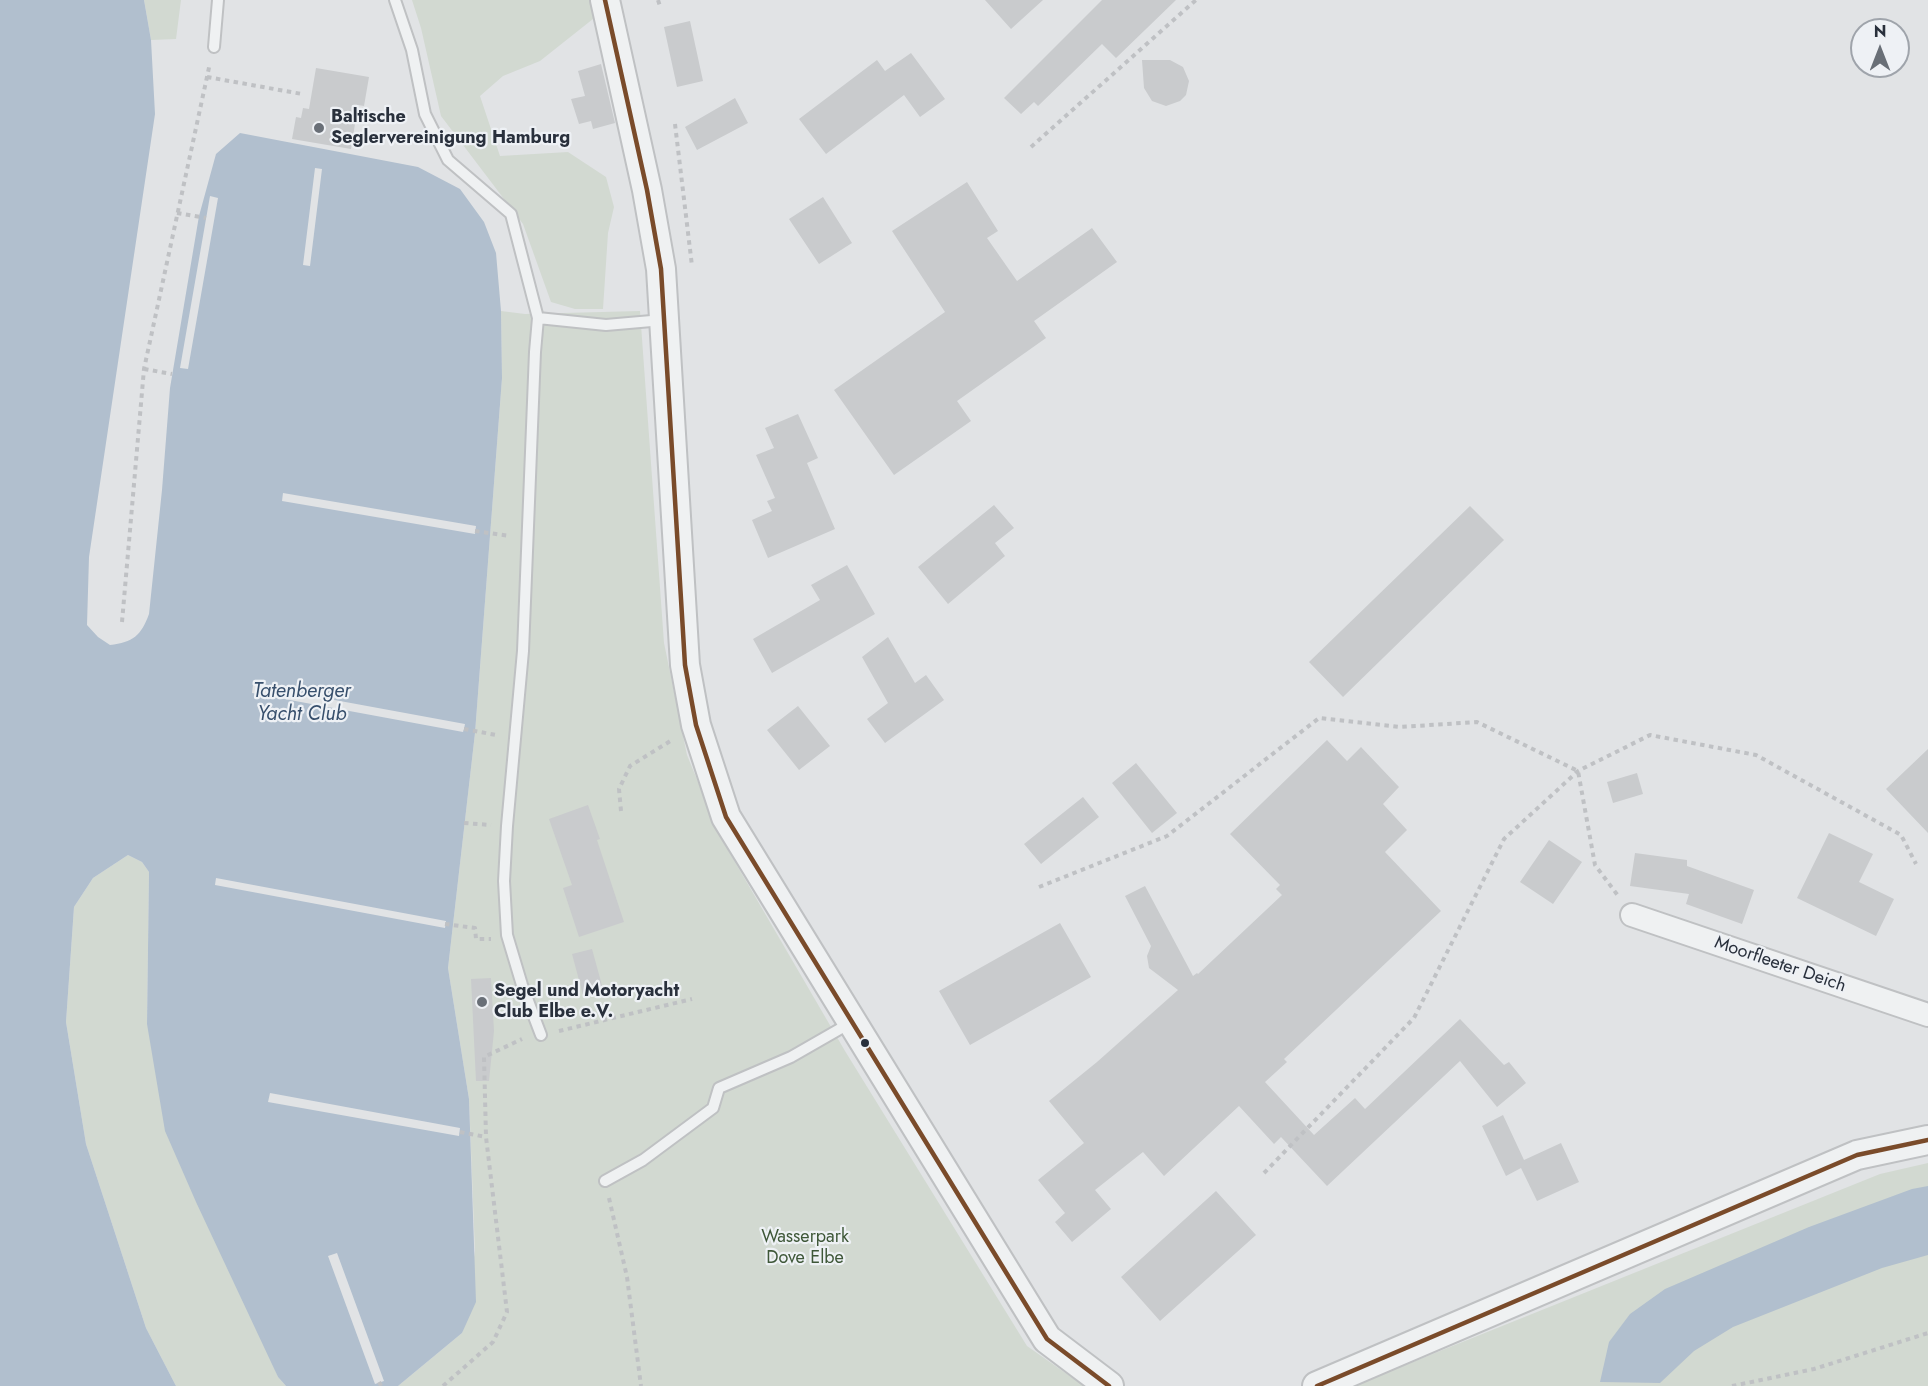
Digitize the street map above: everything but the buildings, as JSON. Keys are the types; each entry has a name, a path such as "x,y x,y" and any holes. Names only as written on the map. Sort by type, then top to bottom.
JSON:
{"street":[{"path":"605,0 647,190 661,269 685,665 696,725 726,817 1047,1339 1108,1386"},
{"name":"Moorfleeter Deich","path":"1632,915 1928,1015"},
{"path":"1317,1386 1857,1155 1928,1140"}],"lane":[{"path":"214,47 218,0"},
{"path":"395,0 412,50 425,114 448,160 511,214 538,318 523,651 504,881 507,935 522,985 541,1035"},
{"path":"538,318 606,325 663,320"},
{"path":"605,1181 643,1160 713,1108 719,1088 791,1057 853,1022"}],"path":[{"path":"658,0 660,6"},
{"path":"1031,147 1196,0"},
{"path":"122,622 144,369 214,47"},
{"path":"207,77 302,94"},
{"path":"675,124 692,266"},
{"path":"177,213 206,218"},
{"path":"144,369 172,374"},
{"path":"476,531 497,534"},
{"path":"1039,887 1167,836 1319,718 1400,727 1477,722 1578,771"},
{"path":"621,811 619,789 630,766 696,725"},
{"path":"464,729 486,733"},
{"path":"1264,1173 1414,1017 1504,839 1578,771 1650,735 1756,756 1901,836 1916,864"},
{"path":"1578,771 1595,865 1632,915"},
{"path":"464,823 494,825"},
{"path":"446,924 470,928"},
{"path":"443,1386 493,1342 507,1312 486,1137 484,1057 525,1038 692,999"},
{"path":"460,1132 486,1137"},
{"path":"605,1181 627,1277 641,1386"},
{"path":"1732,1386 1814,1369 1928,1334"}],"green space":[{"path":"144,0 181,0 176,39 151,40"},
{"path":"412,0 594,0 598,15 540,61 503,76 480,96 500,156 568,152 606,177 614,207 608,233 603,309 575,309 551,302 523,224 441,116 421,28"},
{"name":"Wasserpark Dove Elbe","path":"501,311 525,314 640,311 664,643 687,755 721,838 845,1051 1027,1346 1084,1386 398,1386 462,1333 475,1251 469,1099 448,968 475,733 502,378"},
{"path":"128,855 142,862 149,872 147,1024 278,1377 286,1386 176,1386 146,1328 86,1144 66,1022 74,907 93,878"},
{"path":"1928,1163 1928,1386 1353,1386 1880,1174"}],"water":[{"name":"Tatenberger Yacht Club","path":"0,0 144,0 151,40 155,114 89,557 87,625 98,637 110,645 135,637 143,628 149,614 170,388 199,216 216,154 240,133 418,167 460,189 484,222 496,253 501,311 502,378 475,733 448,968 469,1099 476,1302 462,1333 398,1386 286,1386 278,1377 165,1131 147,1024 149,872 142,862 128,855 93,878 74,907 66,1022 86,1144 146,1328 176,1386 0,1386"},
{"path":"1928,1186 1928,1255 1882,1268 1733,1327 1694,1351 1660,1383 1600,1382 1609,1342 1630,1314 1665,1289 1809,1227 1912,1189"}],"pier":[{"path":"315,168 322,169 310,266 303,265"},
{"path":"210,196 218,198 188,369 180,368"},
{"path":"283,493 476,526 475,534 282,501"},
{"path":"253,685 465,724 463,732 252,693"},
{"path":"216,878 446,921 445,928 215,885"},
{"path":"270,1093 460,1128 459,1136 268,1102"},
{"path":"337,1253 384,1381 375,1384 328,1256"}],"transit line":[{"path":"605,0 647,190 661,269 685,665 696,725 726,817 1047,1339 1109,1386"},
{"path":"1317,1386 1857,1155 1928,1140"}],"place":[{"name":"Baltische Seglervereinigung Hamburg","path":"319,128"},
{"name":"Segel und Motoryacht Club Elbe e.V.","path":"482,1002"}]}
